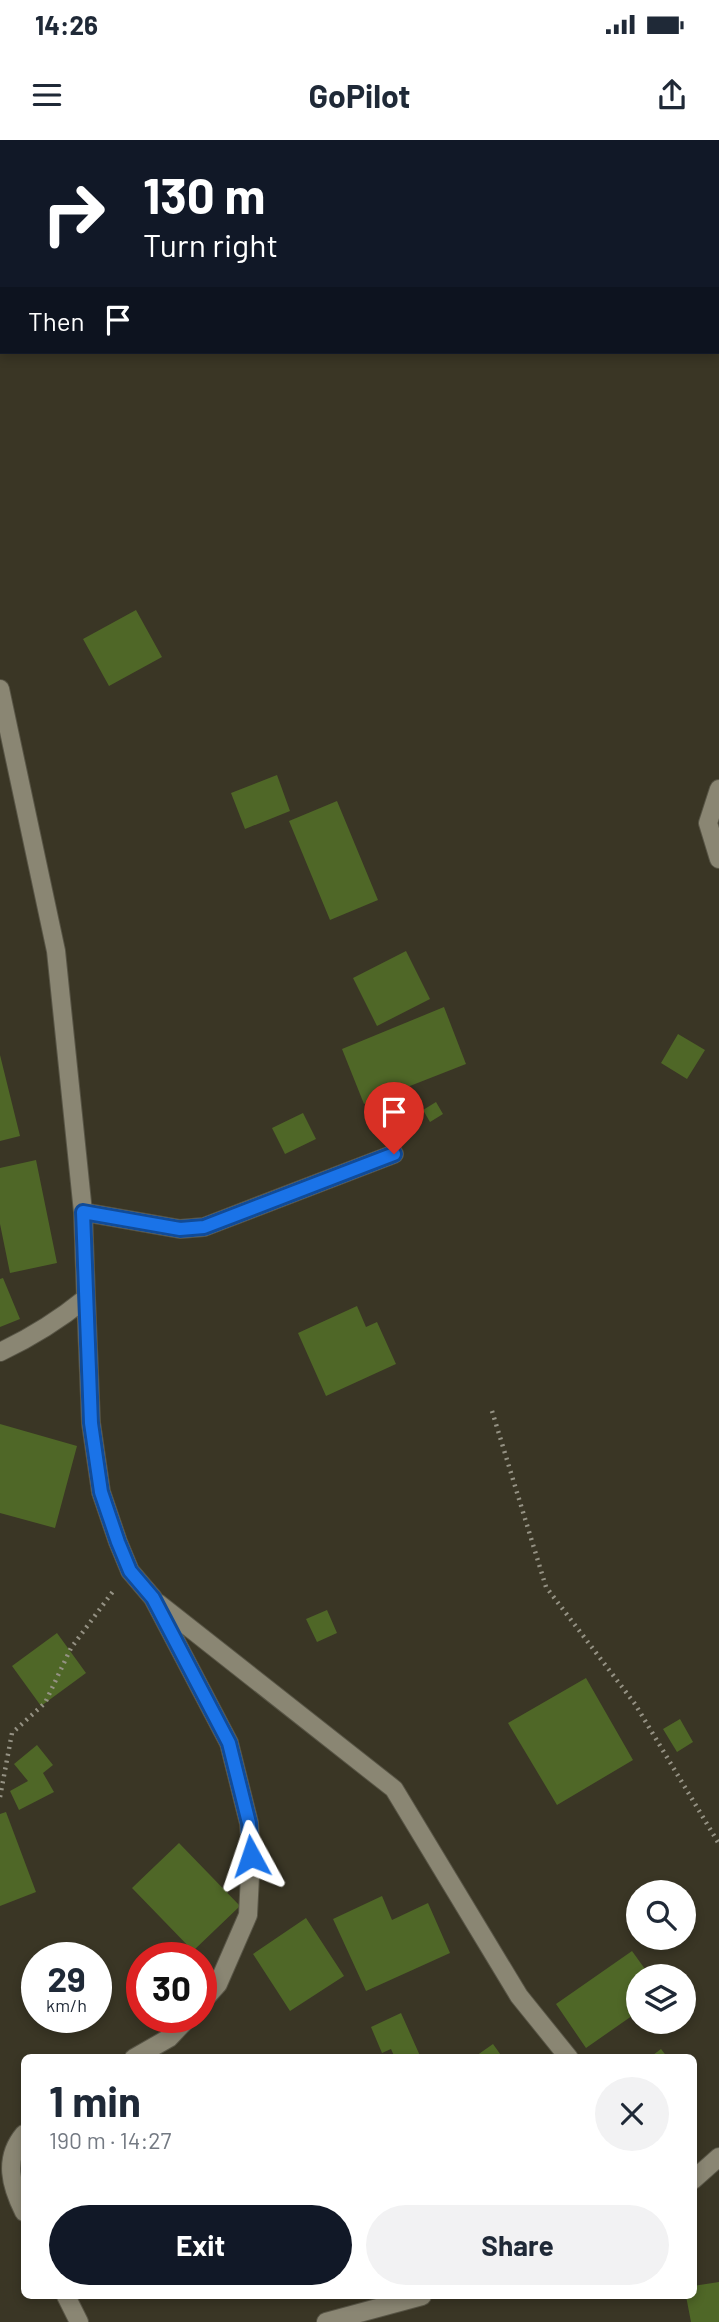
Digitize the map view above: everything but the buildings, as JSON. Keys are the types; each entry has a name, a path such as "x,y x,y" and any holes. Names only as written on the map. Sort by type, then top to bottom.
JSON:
{"street":[{"path":"0,689 56,951 83,1212 91,1423 101,1492 130,1571 153,1598 394,1789 519,1996 566,2054"},
{"path":"719,789 708,823 719,859"},
{"path":"83,1212 180,1229 204,1227 394,1154"},
{"path":"0,1352 59,1320 86,1298"},
{"path":"153,1598 229,1743 249,1823 251,1856 248,1915 217,1985"},
{"path":"141,2054 174,2033"},
{"path":"21,2140 11,2159 14,2190 21,2205"},
{"path":"68,2299 79,2322"},
{"path":"326,2322 411,2299"}],"path":[{"path":"492,1411 546,1587 635,1704 719,1844"},
{"path":"0,1797 12,1733 45,1703 71,1648 130,1571"}],"route":[{"path":"251,1856 249,1823 229,1743 153,1598 130,1571 101,1492 91,1423 83,1212 180,1229 204,1227 394,1154"}]}
